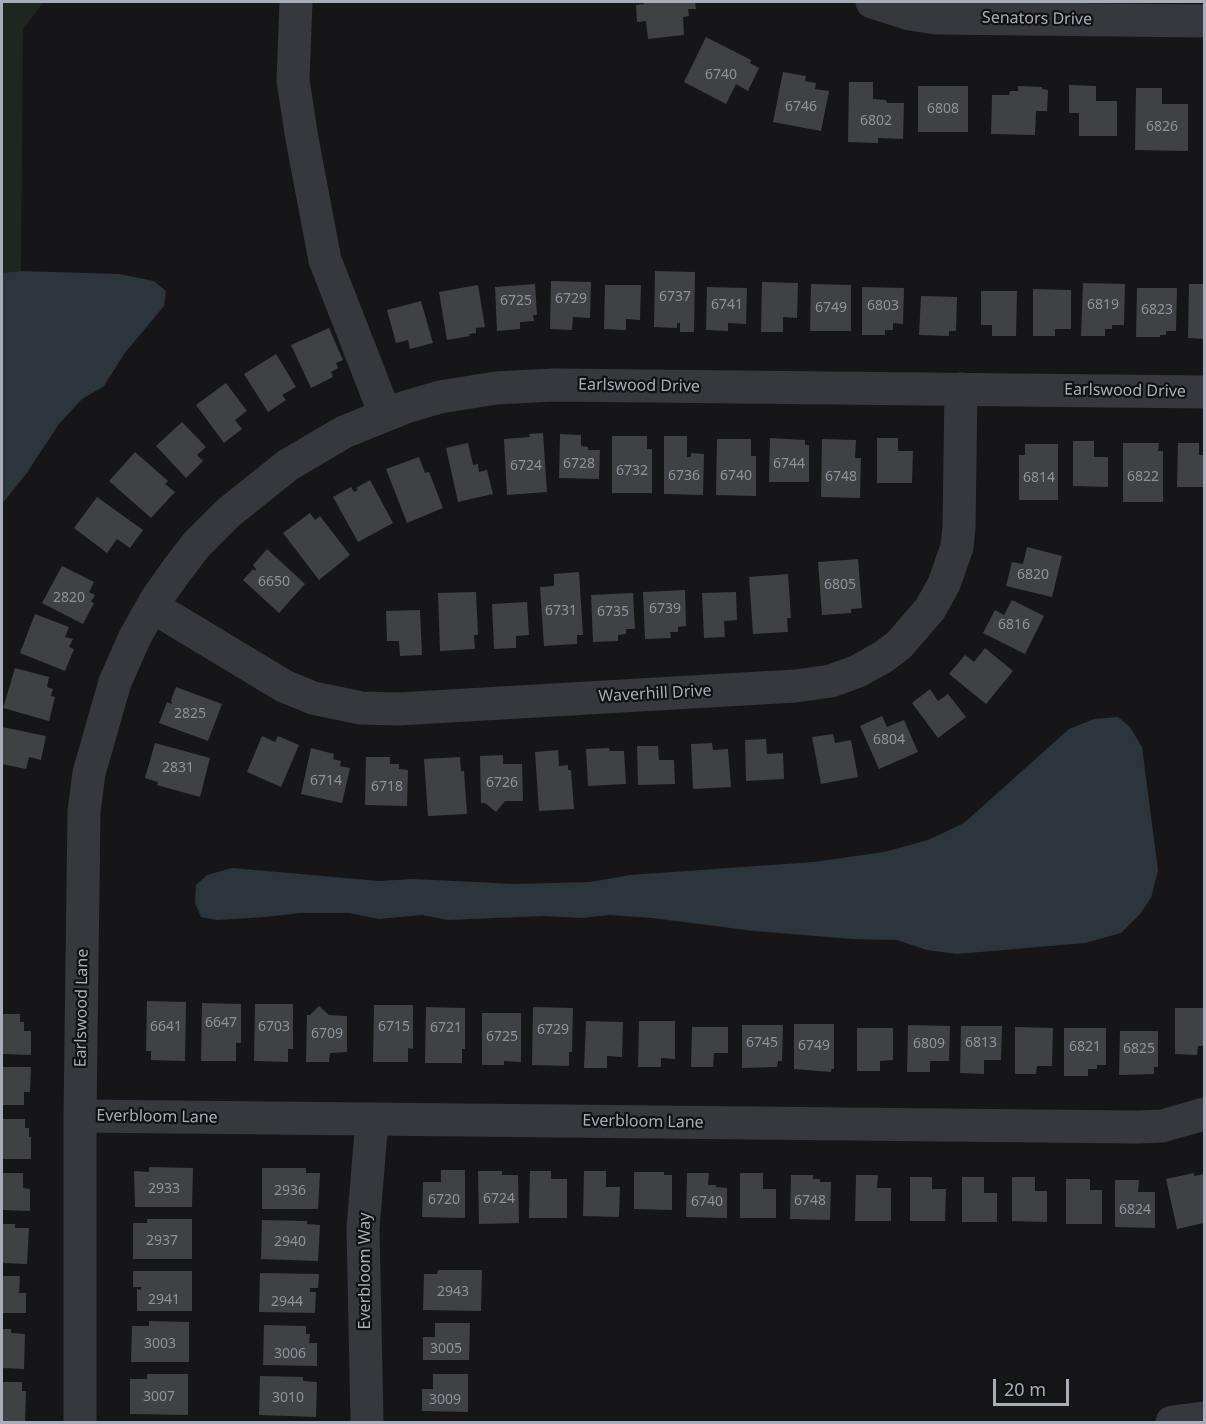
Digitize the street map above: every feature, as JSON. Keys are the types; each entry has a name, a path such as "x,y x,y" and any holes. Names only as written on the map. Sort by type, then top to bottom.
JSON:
{"street":[{"path":"296,2 293,80 325,260 385,414"},
{"name":"Senators Drive","path":"872,2 910,14 936,18 1195,14"},
{"name":"Earlswood Drive","path":"153,607 196,545 240,501 305,453 385,414 441,397 524,385 1204,392"},
{"name":"Waverhill Drive","path":"153,607 284,686 322,700 362,708 398,709 795,686 831,681 858,671 899,645 930,609 947,577 957,547 959,527 961,389"},
{"name":"Earlswood Lane","path":"80,1422 80,1116 84,811 89,773 115,681 135,637 153,607"},
{"name":"Everbloom Lane","path":"80,1116 1147,1127 1178,1123 1204,1114"},
{"name":"Everbloom Way","path":"368,1422 363,1228 372,1120"},
{"path":"1172,1422 1204,1418"}],"shaded area":[{"path":"2,2 44,2 23,29 21,271 2,276"},
{"path":"21,271 119,274 154,281 166,291 164,306 124,354 104,386 82,399 59,424 26,474 2,504 2,273"},
{"path":"1118,717 1130,727 1142,747 1158,870 1151,898 1140,914 1121,933 1085,943 957,954 927,950 897,940 852,939 754,931 609,915 582,918 544,916 448,920 422,915 379,919 349,913 300,913 217,920 201,917 195,903 196,885 207,875 232,868 379,881 413,879 515,884 590,882 630,875 814,862 884,852 928,840 964,823 1069,729 1094,719"}],"building":[{"path":"644,2 695,2 696,9 688,9 689,16 683,17 684,35 648,39 646,21 637,22 636,5 644,4"},
{"path":"706,37 751,60 750,63 759,68 748,91 736,84 726,104 684,82"},
{"path":"783,72 806,76 805,81 816,83 815,89 829,91 821,131 773,122"},
{"path":"849,82 873,82 873,99 886,100 887,103 904,103 903,139 878,138 878,143 848,142"},
{"path":"1069,85 1096,86 1096,101 1117,101 1117,136 1079,136 1079,113 1069,113"},
{"path":"918,86 968,86 968,132 918,132"},
{"path":"1018,86 1042,87 1048,90 1047,111 1036,111 1035,135 991,134 992,95 1009,95 1010,91 1018,91"},
{"path":"1136,88 1162,88 1162,104 1188,104 1188,151 1135,150"},
{"path":"655,271 695,272 694,332 680,332 680,323 677,323 677,328 654,327"},
{"path":"551,281 591,282 590,318 573,317 572,330 550,329"},
{"path":"762,282 798,283 797,318 783,317 783,332 761,332"},
{"path":"1083,283 1125,284 1124,325 1112,325 1112,329 1105,329 1105,336 1081,336"},
{"path":"535,284 537,315 533,315 534,321 520,322 520,329 497,331 495,287"},
{"path":"811,284 851,285 851,331 810,331"},
{"path":"1189,284 1204,284 1204,339 1188,338"},
{"path":"478,285 485,327 476,328 476,333 469,334 470,336 447,340 439,292"},
{"path":"605,285 641,285 640,320 626,319 626,330 604,329"},
{"path":"707,287 747,288 746,324 728,323 728,331 706,330"},
{"path":"862,287 904,288 903,324 893,323 893,330 885,330 885,335 862,335"},
{"path":"1137,288 1177,288 1176,331 1166,331 1166,335 1160,335 1160,337 1136,337"},
{"path":"1033,289 1071,290 1071,329 1055,329 1055,336 1033,336"},
{"path":"981,291 1017,291 1016,336 992,336 992,325 981,325"},
{"path":"921,296 957,297 956,331 949,331 949,336 919,335"},
{"path":"421,301 433,343 410,349 408,340 396,343 387,310"},
{"path":"329,328 343,360 336,363 338,368 331,372 333,377 311,388 291,345"},
{"path":"276,354 296,387 282,395 286,400 268,412 244,374"},
{"path":"226,383 247,411 235,420 242,429 224,443 196,405"},
{"path":"182,422 206,447 197,455 203,461 186,478 156,446"},
{"path":"543,433 547,492 507,495 504,439 530,437 529,434"},
{"path":"560,434 581,435 581,446 588,447 588,450 600,450 599,479 559,478"},
{"path":"612,436 647,436 647,449 652,449 652,493 612,493"},
{"path":"664,436 687,436 687,457 691,457 691,453 704,454 703,495 664,494"},
{"path":"770,438 805,440 805,445 809,445 809,482 769,482"},
{"path":"877,438 898,438 898,451 913,451 912,483 877,483"},
{"path":"717,439 751,439 751,456 756,456 756,496 716,495"},
{"path":"822,439 856,440 855,458 861,458 860,498 821,497"},
{"path":"1073,441 1094,441 1094,457 1108,457 1108,487 1073,486"},
{"path":"468,443 473,465 478,464 479,472 487,470 493,494 458,502 446,448"},
{"path":"1123,443 1159,443 1158,451 1163,451 1163,502 1123,502"},
{"path":"1178,443 1199,443 1199,455 1204,455 1204,487 1177,487"},
{"path":"1025,444 1058,444 1058,500 1019,500 1019,455 1025,455"},
{"path":"135,452 168,481 165,484 175,492 151,518 109,481"},
{"path":"419,457 425,473 429,472 443,508 407,523 386,469"},
{"path":"370,480 393,523 358,542 333,497 351,487 354,492 358,490 356,488"},
{"path":"97,497 143,530 130,548 117,539 107,553 74,528"},
{"path":"310,513 315,520 320,516 350,555 319,580 283,533"},
{"path":"1027,547 1062,556 1052,597 1006,586 1012,562 1023,564"},
{"path":"267,549 305,584 279,613 243,580 253,569 255,571 253,565"},
{"path":"858,559 862,608 851,609 851,613 822,615 818,562"},
{"path":"62,566 94,582 89,592 95,595 91,602 94,603 83,624 42,603"},
{"path":"579,572 583,635 577,635 577,644 544,646 540,587 554,586 554,574"},
{"path":"788,574 791,618 787,618 788,632 753,634 749,577"},
{"path":"685,590 686,626 678,627 678,632 670,632 671,638 645,639 643,592"},
{"path":"476,592 478,635 474,635 475,649 440,651 438,593"},
{"path":"736,592 737,620 724,621 725,637 704,638 702,593"},
{"path":"633,593 635,629 626,629 626,634 618,635 618,641 593,642 591,595"},
{"path":"1012,600 1044,616 1025,654 983,633 995,610 1004,615"},
{"path":"527,602 529,635 516,636 516,648 494,649 492,604"},
{"path":"420,610 422,655 400,656 399,641 387,641 386,611"},
{"path":"35,614 69,627 65,637 73,639 69,647 74,649 65,671 20,653"},
{"path":"985,648 1013,671 986,704 949,674 965,655 974,662"},
{"path":"15,668 49,677 47,687 53,689 51,696 55,697 49,721 3,708"},
{"path":"176,687 222,704 208,741 159,723 167,702 172,704 171,700"},
{"path":"930,689 938,701 948,694 966,717 938,738 912,703"},
{"path":"882,716 887,727 904,720 918,752 879,769 860,726"},
{"path":"2,727 46,736 41,760 29,757 26,769 2,764"},
{"path":"833,734 835,743 851,740 858,777 821,784 812,737"},
{"path":"262,736 275,742 278,736 299,745 281,787 247,772"},
{"path":"766,739 767,754 783,753 784,779 746,781 745,740"},
{"path":"155,743 210,758 200,797 157,785 158,782 145,778"},
{"path":"712,743 713,750 728,749 731,787 693,789 691,744"},
{"path":"637,746 658,746 659,760 674,760 675,784 638,785"},
{"path":"311,748 334,754 333,759 341,761 340,766 350,768 342,803 301,794"},
{"path":"609,748 610,751 624,751 626,784 588,786 586,749"},
{"path":"558,750 559,766 568,765 568,770 571,770 574,809 539,811 535,752"},
{"path":"503,755 503,764 522,764 523,801 505,801 496,812 485,803 481,803 480,756"},
{"path":"366,757 390,757 390,764 399,764 399,769 408,770 407,806 365,805"},
{"path":"460,757 461,771 464,771 467,814 428,816 424,759"},
{"path":"147,1001 186,1002 185,1061 151,1060 151,1051 146,1051"},
{"path":"202,1003 241,1004 241,1043 236,1043 236,1061 201,1061"},
{"path":"255,1004 293,1004 293,1049 288,1049 288,1062 254,1061"},
{"path":"374,1005 413,1005 413,1049 408,1048 408,1062 373,1062"},
{"path":"319,1006 329,1015 347,1016 347,1052 330,1053 329,1062 306,1062 307,1015"},
{"path":"426,1007 465,1008 465,1049 462,1049 462,1063 425,1063"},
{"path":"533,1007 573,1008 572,1052 569,1052 569,1066 532,1065"},
{"path":"1175,1008 1204,1008 1204,1046 1198,1046 1197,1055 1175,1054"},
{"path":"482,1013 521,1013 521,1062 504,1061 504,1065 482,1065"},
{"path":"2,1014 20,1014 20,1022 24,1022 24,1031 31,1031 31,1055 2,1054"},
{"path":"586,1021 623,1022 622,1057 607,1056 607,1068 584,1068"},
{"path":"639,1021 675,1021 675,1059 661,1058 661,1067 638,1067"},
{"path":"794,1024 834,1024 834,1069 831,1069 831,1072 794,1069"},
{"path":"742,1025 783,1025 782,1061 778,1061 777,1067 742,1068"},
{"path":"908,1025 950,1026 949,1061 930,1061 930,1072 907,1072"},
{"path":"961,1026 1002,1026 1001,1060 984,1060 984,1074 960,1073"},
{"path":"692,1027 728,1027 728,1053 714,1053 713,1067 691,1067"},
{"path":"1015,1027 1053,1028 1052,1066 1037,1066 1036,1074 1015,1074"},
{"path":"857,1028 893,1028 893,1060 880,1061 880,1071 857,1071"},
{"path":"1064,1028 1106,1028 1106,1065 1097,1065 1097,1069 1088,1069 1088,1076 1064,1076"},
{"path":"1120,1031 1158,1031 1158,1067 1154,1067 1154,1074 1119,1075"},
{"path":"2,1067 31,1067 30,1092 24,1092 24,1105 2,1105"},
{"path":"2,1119 25,1119 25,1128 29,1128 29,1137 31,1137 31,1159 2,1159"},
{"path":"149,1167 193,1168 192,1207 135,1207 134,1171 149,1172"},
{"path":"262,1168 306,1168 306,1173 320,1173 318,1209 262,1209"},
{"path":"441,1170 465,1170 465,1218 422,1217 423,1182 441,1182"},
{"path":"478,1171 502,1171 502,1175 518,1175 519,1223 479,1224"},
{"path":"530,1171 551,1171 551,1179 567,1179 567,1218 529,1218"},
{"path":"584,1171 606,1171 606,1187 620,1187 619,1217 583,1216"},
{"path":"634,1172 664,1172 664,1175 672,1175 672,1210 634,1209"},
{"path":"2,1173 23,1173 23,1188 30,1189 30,1211 2,1210"},
{"path":"687,1173 709,1173 708,1185 727,1188 727,1218 686,1217"},
{"path":"740,1173 763,1173 763,1189 776,1189 776,1218 740,1218"},
{"path":"1194,1173 1194,1176 1204,1174 1204,1223 1177,1229 1166,1179"},
{"path":"791,1175 813,1175 813,1179 820,1179 820,1182 831,1182 830,1220 790,1219"},
{"path":"856,1175 878,1175 877,1188 891,1188 891,1221 855,1221"},
{"path":"910,1177 932,1177 932,1189 946,1189 945,1221 910,1221"},
{"path":"962,1177 984,1177 984,1193 997,1193 997,1222 962,1222"},
{"path":"1012,1177 1035,1177 1035,1191 1047,1191 1047,1222 1012,1221"},
{"path":"1066,1179 1090,1179 1090,1190 1102,1190 1102,1224 1066,1224"},
{"path":"1115,1180 1139,1180 1138,1192 1155,1192 1155,1228 1115,1227"},
{"path":"147,1219 192,1219 192,1259 133,1259 133,1223 147,1223"},
{"path":"262,1220 307,1221 307,1224 320,1225 318,1261 261,1259"},
{"path":"2,1224 15,1224 15,1228 29,1228 27,1264 2,1263"},
{"path":"438,1270 482,1270 481,1311 423,1310 424,1274 437,1274"},
{"path":"133,1271 192,1271 192,1311 137,1311 137,1289 141,1290 141,1287 133,1287"},
{"path":"260,1273 319,1274 318,1288 310,1288 310,1292 316,1292 315,1313 259,1312"},
{"path":"2,1276 20,1276 19,1293 26,1293 26,1313 2,1313"},
{"path":"149,1321 189,1322 189,1362 131,1362 132,1326 149,1326"},
{"path":"435,1323 470,1323 469,1360 423,1360 423,1337 435,1337"},
{"path":"264,1325 306,1326 306,1334 310,1334 309,1343 317,1343 317,1366 263,1365"},
{"path":"2,1329 11,1329 11,1333 25,1334 24,1369 2,1368"},
{"path":"147,1374 188,1374 188,1415 130,1414 130,1379 147,1379"},
{"path":"433,1374 468,1374 468,1412 422,1411 422,1389 433,1389"},
{"path":"260,1376 303,1377 303,1381 317,1382 316,1417 259,1415"},
{"path":"2,1382 22,1382 22,1391 26,1391 25,1422 2,1421"}]}
